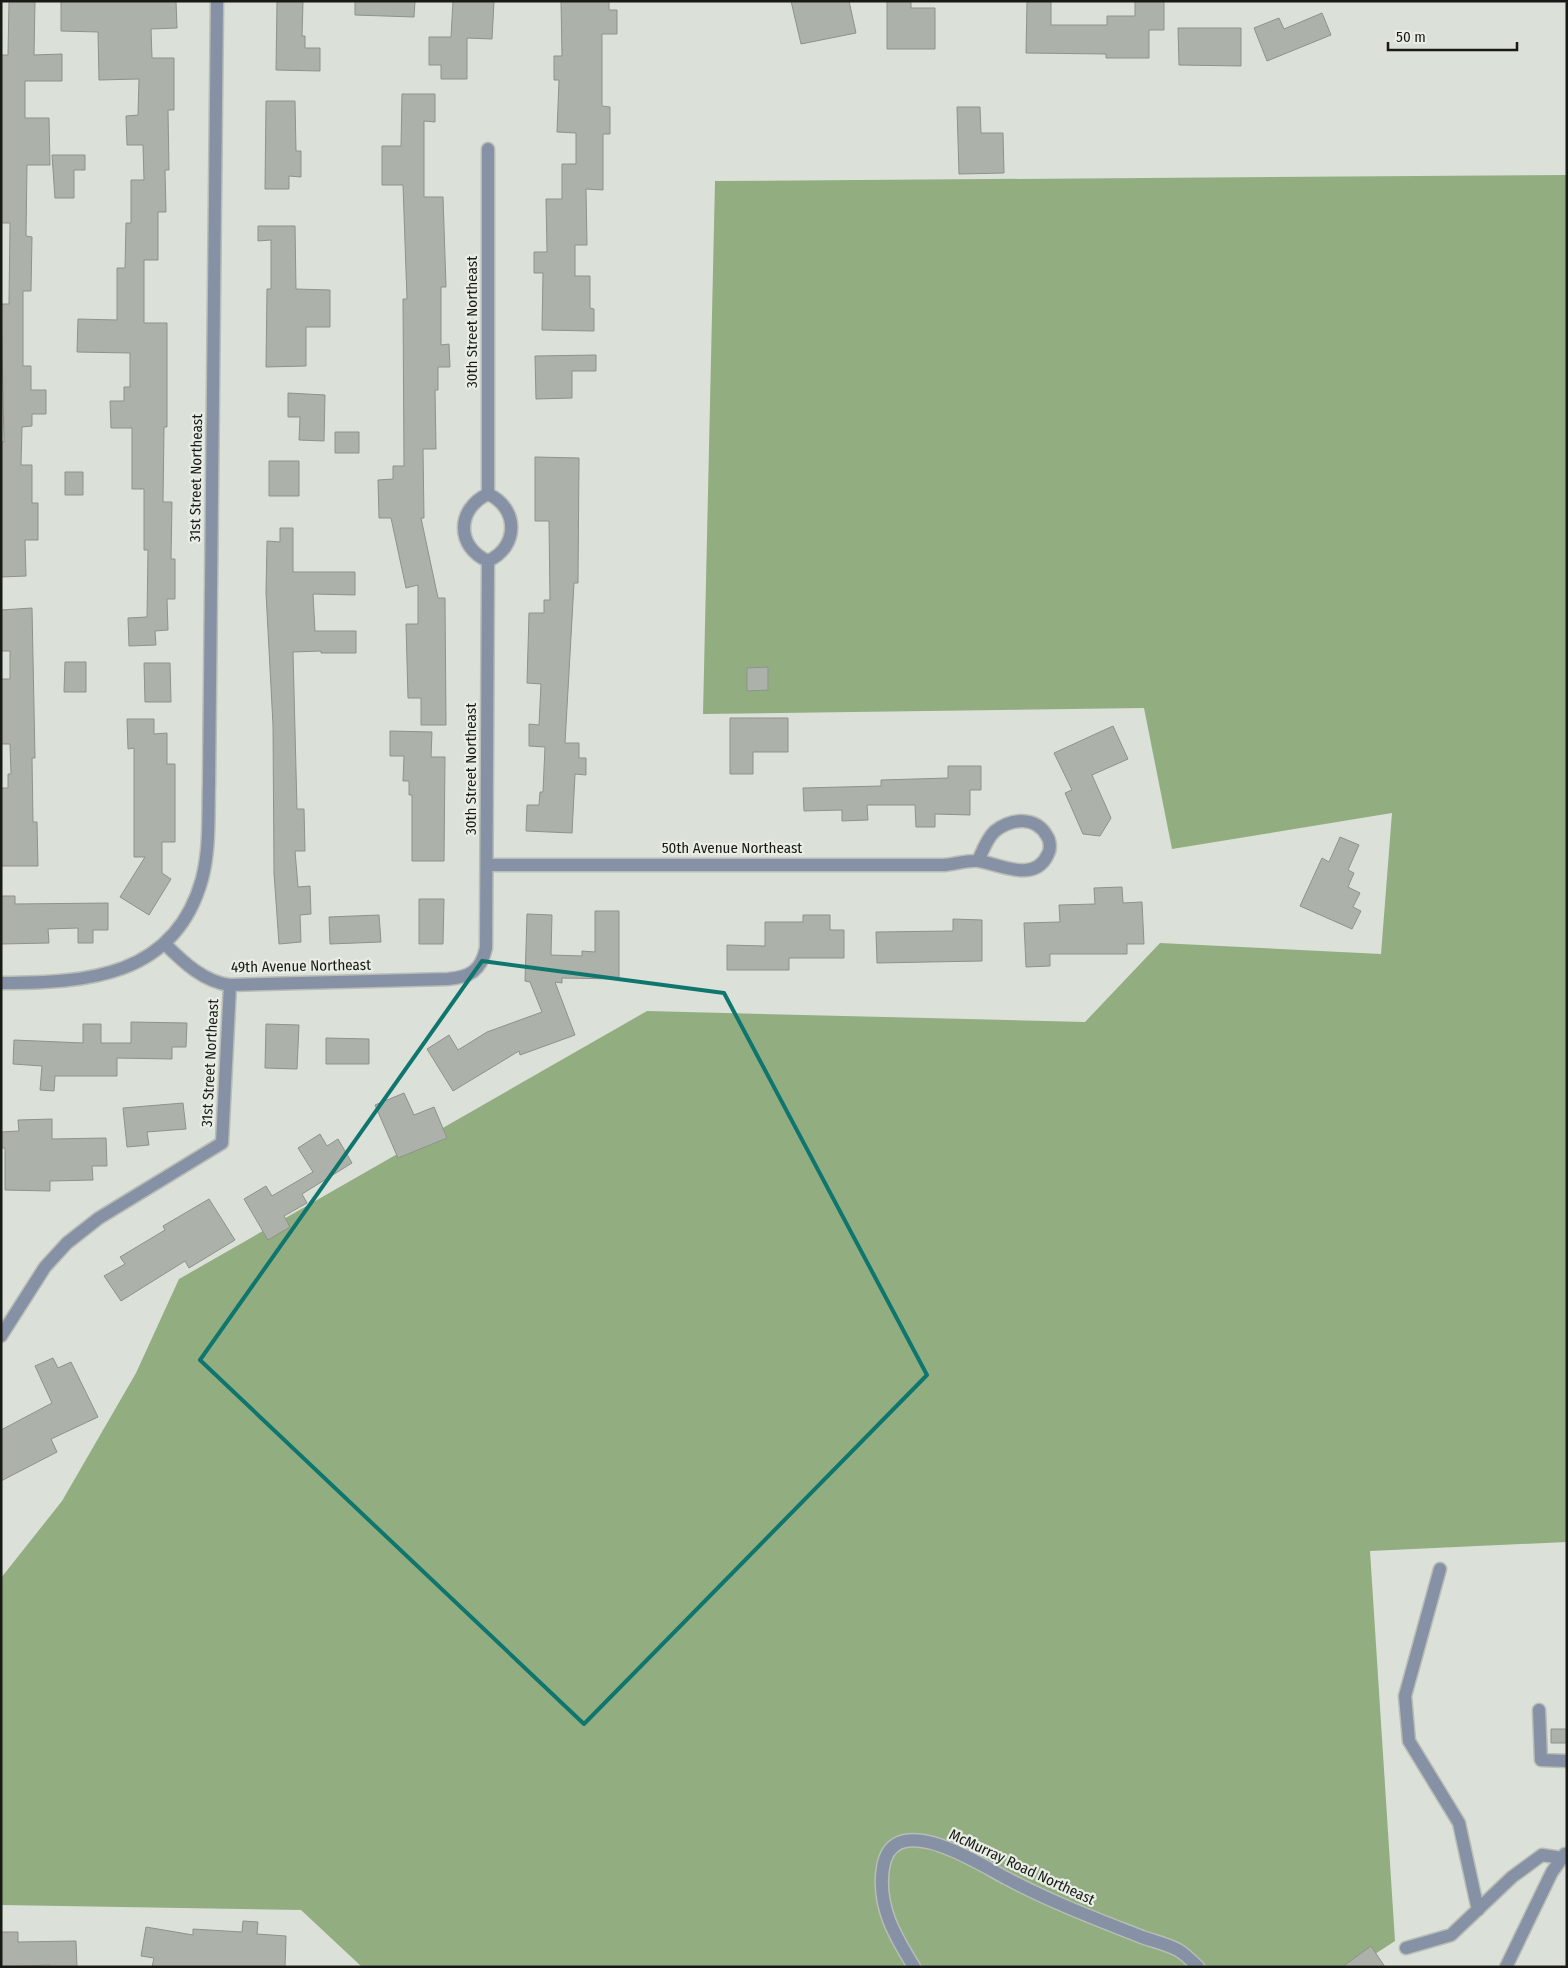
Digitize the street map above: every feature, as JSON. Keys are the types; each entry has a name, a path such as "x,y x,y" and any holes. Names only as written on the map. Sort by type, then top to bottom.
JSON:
{"street":[{"name":"31st Street Northeast","path":"165,944 188,914 196,898 207,853 217,1"},
{"name":"30th Street Northeast","path":"488,149 488,494"},
{"path":"488,494 506,508 510,515 512,530 507,546 495,558 488,561 473,552 468,544 463,527 464,519 473,503 488,494"},
{"name":"30th Street Northeast","path":"474,973 482,963 486,948 488,561"},
{"name":"50th Avenue Northeast","path":"487,865 944,865 978,861 1013,871 1027,870 1039,864 1048,854 1050,840 1043,827 1032,822 1019,820 1005,825 993,833 978,861"},
{"path":"1,983 107,975 142,961 165,944"},
{"name":"49th Avenue Northeast","path":"165,944 182,961 203,976 220,984 230,985 448,979 474,973"},
{"name":"31st Street Northeast","path":"1,1336 45,1267 66,1242 99,1218 222,1143 230,985"},
{"path":"1440,1569 1405,1696 1409,1741 1458,1823 1478,1910"},
{"path":"1539,1710 1541,1760 1567,1761"},
{"name":"McMurray Road Northeast","path":"914,1967 884,1910 882,1876 884,1862 889,1851 894,1845 910,1840 942,1846 1057,1903 1178,1950 1198,1967"},
{"path":"1406,1948 1451,1935 1512,1877 1542,1855 1564,1855"},
{"path":"1506,1967 1552,1872 1564,1855"}],"highlighted area":[{"path":"482,961 724,993 927,1375 584,1724 200,1360"}],"green space":[{"path":"1567,175 1567,1542 1370,1551 1395,1941 1355,1967 362,1967 301,1910 1,1905 1,1578 62,1501 136,1373 179,1279 647,1011 1085,1022 1160,943 1381,954 1392,813 1172,849 1144,708 703,714 715,181"}],"building":[{"path":"9,1 35,1 34,55 62,54 62,81 25,81 25,118 49,118 50,165 27,165 26,236 32,237 31,291 23,291 23,366 31,366 31,390 46,390 46,414 32,414 32,426 22,427 21,465 32,465 32,503 38,503 38,540 25,540 26,576 1,577 1,442 4,442 1,304 9,304 10,223 1,223 1,55 8,55"},
{"path":"61,1 176,1 177,28 151,29 152,58 174,58 174,110 168,110 169,170 165,170 166,212 158,212 158,260 144,260 144,323 167,323 167,427 164,427 163,502 172,502 171,559 175,559 175,599 167,599 168,630 155,631 156,645 129,646 128,618 147,617 148,550 144,550 144,489 132,489 132,428 111,428 110,401 124,401 124,387 130,387 130,353 77,352 78,319 117,320 117,268 125,268 126,223 131,223 131,180 144,180 143,145 127,145 126,116 138,115 139,79 99,80 98,32 61,31"},
{"path":"277,1 303,1 302,36 305,36 305,48 320,48 320,71 276,70"},
{"path":"355,1 415,1 414,17 355,15"},
{"path":"453,1 494,1 492,39 467,38 467,79 441,79 441,65 429,65 429,37 451,37"},
{"path":"561,1 609,1 609,10 617,10 617,34 602,34 602,106 610,107 610,134 603,134 603,190 586,189 587,245 575,245 575,276 590,276 590,308 594,309 594,331 542,330 543,273 534,273 534,252 547,252 546,199 562,199 562,164 576,164 576,133 557,132 559,80 554,80 554,56 562,56"},
{"path":"791,1 849,1 856,33 801,44"},
{"path":"887,1 911,1 911,8 935,8 935,49 887,49"},
{"path":"1027,1 1051,1 1051,25 1107,25 1107,16 1135,16 1135,1 1164,1 1164,30 1149,30 1149,58 1106,58 1106,54 1026,53"},
{"path":"1322,13 1331,35 1267,61 1254,28 1279,18 1284,29"},
{"path":"1178,28 1241,28 1241,66 1179,65"},
{"path":"402,94 435,94 435,122 424,121 424,197 443,197 446,287 441,287 441,345 449,344 450,367 438,367 438,390 435,390 436,449 423,449 424,518 421,518 438,598 445,598 446,725 421,725 421,698 408,698 406,624 418,624 418,585 406,588 391,518 379,518 378,480 393,479 393,466 404,466 403,299 407,299 403,185 382,185 382,146 401,146"},
{"path":"266,101 295,101 296,151 301,151 301,177 289,176 289,189 265,189"},
{"path":"957,107 980,107 981,133 1003,133 1004,173 959,174"},
{"path":"52,155 85,155 85,170 74,170 74,198 55,198"},
{"path":"258,226 295,226 296,289 330,290 330,327 306,327 306,366 266,367 267,289 271,289 271,240 258,241"},
{"path":"596,355 596,371 572,371 572,398 536,399 535,356"},
{"path":"288,393 325,395 324,441 299,440 300,417 288,417"},
{"path":"335,432 359,432 359,453 335,453"},
{"path":"535,457 579,458 578,583 574,583 565,743 579,743 579,758 586,758 586,775 575,774 572,833 526,831 527,805 539,805 540,792 543,792 545,747 529,746 529,724 539,725 541,684 527,683 529,613 544,613 544,600 550,600 549,521 535,521"},
{"path":"269,461 299,461 299,496 269,496"},
{"path":"65,472 83,472 83,495 65,495"},
{"path":"280,528 293,528 293,572 355,572 355,595 313,594 315,631 356,631 356,653 293,652 297,809 304,809 305,851 295,851 298,887 310,886 311,914 300,915 301,942 279,944 274,873 273,725 266,593 267,541 280,542"},
{"path":"32,608 35,758 32,758 33,822 37,822 38,866 1,866 1,788 8,788 8,774 11,774 10,744 1,744 1,679 10,679 10,651 1,651 1,610"},
{"path":"65,662 86,662 86,692 64,692"},
{"path":"144,663 170,663 171,702 145,702"},
{"path":"768,667 768,690 747,691 747,668"},
{"path":"730,718 788,718 788,752 753,752 753,774 730,774"},
{"path":"127,719 154,719 154,734 167,733 167,764 175,764 175,842 162,842 162,873 171,879 149,915 120,897 145,857 134,857 134,748 128,749"},
{"path":"1113,726 1128,759 1092,775 1111,818 1100,836 1083,834 1065,793 1072,790 1054,753"},
{"path":"390,731 432,732 431,757 445,757 444,861 412,861 412,795 409,795 409,781 403,781 404,756 390,756"},
{"path":"948,766 981,766 981,790 970,790 970,815 935,814 935,827 916,827 915,805 867,805 868,820 842,821 842,810 804,811 803,788 881,786 881,780 948,778"},
{"path":"1340,837 1359,845 1348,870 1354,873 1348,887 1360,893 1353,907 1361,911 1352,929 1300,906 1322,858 1329,862"},
{"path":"1122,887 1123,903 1142,902 1144,944 1127,944 1127,954 1050,954 1050,966 1026,967 1024,923 1060,922 1059,905 1095,904 1094,888"},
{"path":"1,896 15,896 15,904 108,903 108,930 93,930 93,943 78,943 78,928 48,929 49,943 1,944"},
{"path":"419,899 444,899 443,944 419,944"},
{"path":"595,911 619,911 619,979 562,978 562,983 555,982 575,1035 520,1055 519,1051 453,1091 427,1049 449,1035 458,1050 487,1032 542,1012 530,982 525,981 527,914 552,915 551,955 582,956 582,951 595,952"},
{"path":"379,915 381,942 330,944 329,917"},
{"path":"803,915 830,915 830,930 844,930 844,958 789,958 789,970 727,970 727,945 765,946 765,922 803,922"},
{"path":"953,919 982,920 982,961 877,963 876,932 953,931"},
{"path":"131,1022 187,1023 186,1047 172,1047 172,1059 117,1058 117,1076 55,1076 54,1091 40,1090 42,1066 13,1064 14,1040 83,1043 83,1024 101,1024 101,1043 131,1043"},
{"path":"266,1024 299,1025 297,1069 265,1068"},
{"path":"326,1038 369,1039 369,1064 326,1064"},
{"path":"404,1093 414,1115 434,1107 447,1138 398,1158 375,1105"},
{"path":"183,1103 186,1129 147,1132 149,1145 127,1147 123,1108"},
{"path":"52,1119 52,1139 106,1138 107,1166 92,1166 93,1180 50,1181 50,1191 5,1190 5,1148 1,1148 1,1132 19,1131 18,1120"},
{"path":"320,1134 327,1146 338,1139 352,1163 302,1194 307,1203 284,1216 290,1227 268,1240 244,1199 266,1186 272,1196 313,1172 298,1148"},
{"path":"209,1199 235,1240 189,1268 185,1261 121,1301 104,1276 125,1264 120,1257 165,1230 163,1226"},
{"path":"53,1358 58,1368 71,1362 98,1417 51,1439 57,1452 1,1481 1,1430 52,1403 35,1366"},
{"path":"1551,1729 1567,1729 1567,1743 1551,1743"},
{"path":"243,1921 258,1922 257,1934 286,1936 285,1967 152,1967 154,1958 141,1956 146,1927 193,1935 193,1929 242,1932"},
{"path":"1,1932 18,1932 18,1942 76,1941 77,1967 51,1967 50,1965 1,1967"},
{"path":"1371,1946 1385,1967 1342,1967"}]}
